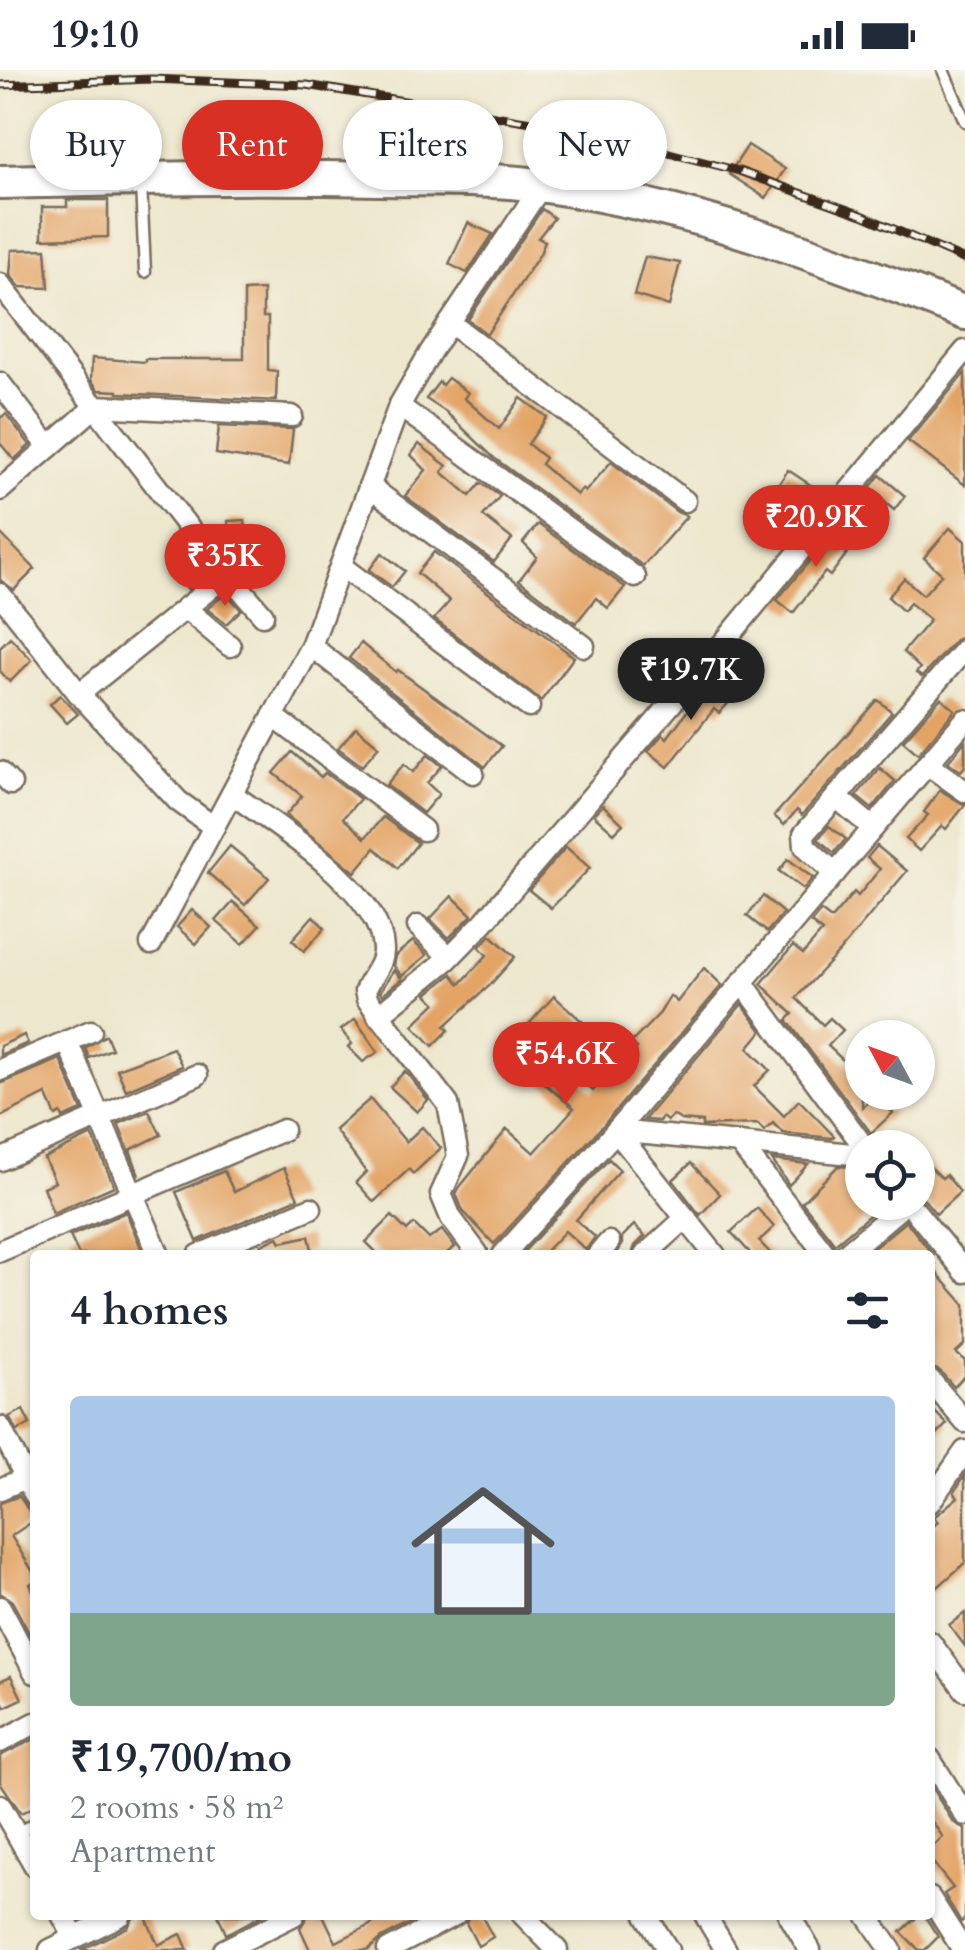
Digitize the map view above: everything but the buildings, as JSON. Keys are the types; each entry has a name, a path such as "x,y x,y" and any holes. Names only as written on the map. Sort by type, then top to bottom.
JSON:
{"main road":[{"path":"162,178 353,178 523,184"},
{"path":"0,182 30,181"},
{"path":"571,190 719,222 965,313"}],"street":[{"path":"151,944 310,646 399,406 539,190"},
{"path":"0,284 262,615"},
{"path":"450,324 686,501"},
{"path":"378,1016 450,957 484,922 965,351"},
{"path":"0,383 49,447"},
{"path":"0,490 96,406 292,416"},
{"path":"399,406 635,576"},
{"path":"370,486 584,646"},
{"path":"341,566 529,706"},
{"path":"79,694 228,574"},
{"path":"0,594 79,694 187,808 214,826"},
{"path":"186,608 230,646"},
{"path":"310,646 474,773"},
{"path":"835,873 804,846 804,834 965,650"},
{"path":"273,716 422,830"},
{"path":"508,1250 616,1131 965,720"},
{"path":"927,764 965,791"},
{"path":"232,794 338,873 375,921 382,938 382,960 365,991 378,1016 448,1104 458,1156 441,1194 451,1218 477,1250"},
{"path":"836,797 872,828"},
{"path":"418,926 450,957"},
{"path":"742,982 853,1130"},
{"path":"0,1070 91,1031"},
{"path":"67,1042 157,1250"},
{"path":"0,1160 197,1075"},
{"path":"0,1251 283,1130"},
{"path":"616,1131 845,1153"},
{"path":"616,1131 711,1250"},
{"path":"739,1143 822,1250"},
{"path":"211,1250 311,1208"},
{"path":"651,1250 686,1218"},
{"path":"850,1250 886,1220"},
{"path":"923,1220 965,1272"},
{"path":"935,1386 965,1422"},
{"path":"0,1427 30,1479"},
{"path":"935,1495 965,1451"},
{"path":"0,1489 30,1482"},
{"path":"0,1606 30,1663"},
{"path":"935,1649 965,1690"},
{"path":"0,1742 30,1726"},
{"path":"935,1765 958,1790 965,1815"},
{"path":"0,1804 26,1828"},
{"path":"935,1906 963,1950"},
{"path":"65,1920 75,1938"},
{"path":"50,1950 111,1920"},
{"path":"224,1950 284,1920"},
{"path":"388,1950 445,1920"},
{"path":"529,1920 557,1950"},
{"path":"649,1920 668,1950"},
{"path":"707,1920 726,1950"},
{"path":"722,1920 740,1950"},
{"path":"792,1920 810,1950"},
{"path":"870,1920 891,1950"}],"lane":[{"path":"944,70 965,121"},
{"path":"141,190 145,272"}],"railway":[{"path":"0,85 151,79 307,85 580,130 739,171 862,215 965,260"}]}
